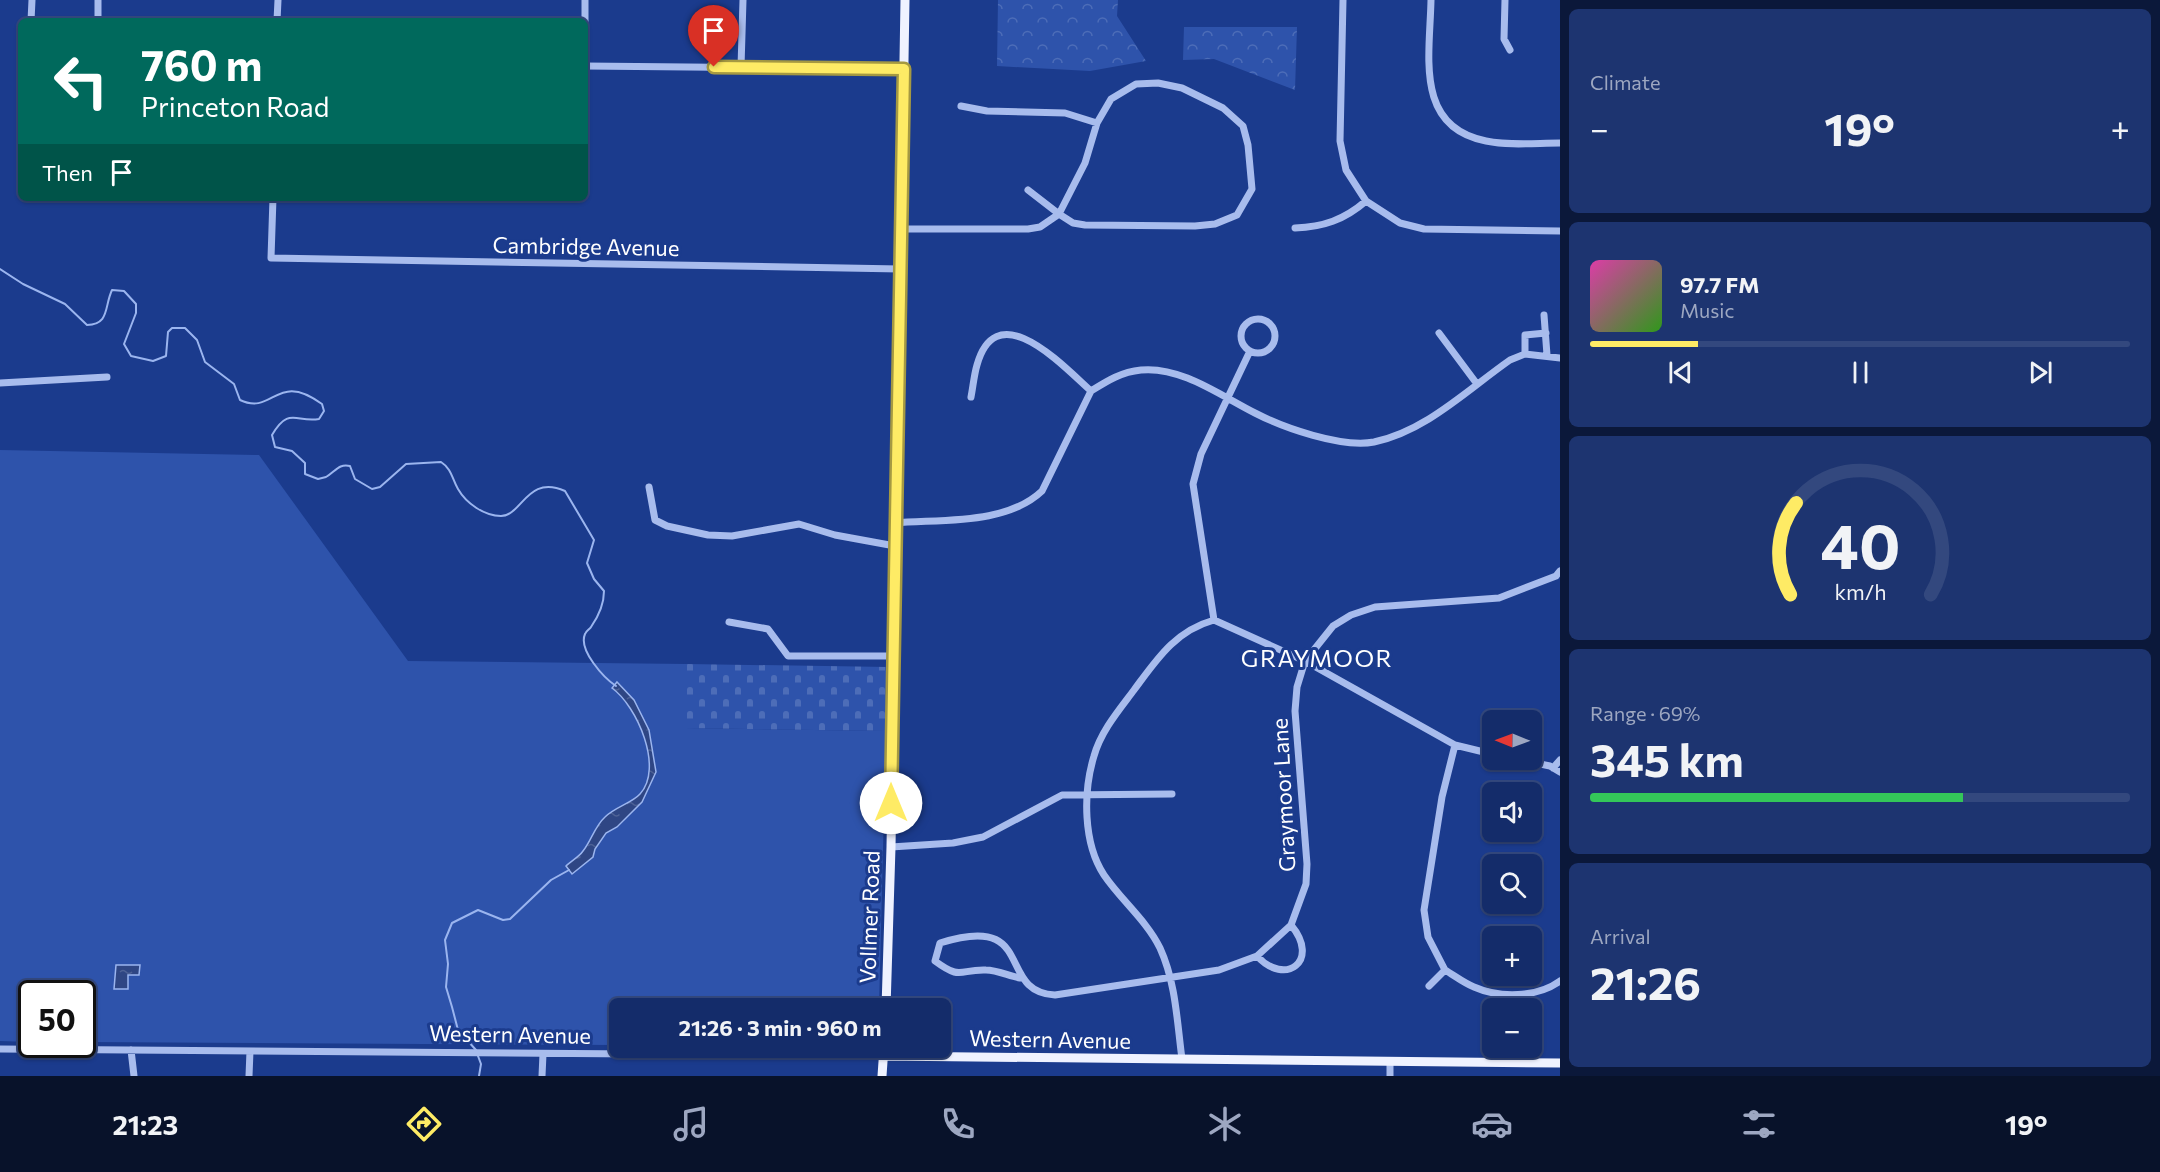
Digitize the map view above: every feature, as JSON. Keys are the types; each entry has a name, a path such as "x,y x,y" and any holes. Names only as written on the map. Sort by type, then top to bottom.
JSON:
{"main road":[{"name":"Vollmer Road","path":"886,998 891,847 892,656 905,0"},
{"name":"Western Avenue","path":"951,1054 1182,1059 1560,1063"},
{"path":"882,1076 884,1058"}],"street":[{"path":"31,18 32,0"},
{"path":"98,0 98,18"},
{"path":"277,18 278,0"},
{"path":"585,0 585,18"},
{"path":"741,67 742,0"},
{"path":"1343,0 1340,141 1346,170 1366,201 1383,215 1419,228 1560,231"},
{"path":"1431,0 1430,86 1436,105 1447,121 1465,134 1489,142 1560,143"},
{"path":"1505,0 1504,39 1510,50"},
{"path":"588,66 904,69"},
{"path":"901,229 1028,229 1040,227 1059,214 1085,163 1097,123 1111,99 1136,84 1158,83 1202,96 1223,108 1243,126 1250,154 1252,189 1236,215 1215,224 1085,225 1073,223 1059,214 1028,190"},
{"path":"962,106 987,111 1065,113 1097,123"},
{"name":"Cambridge Avenue","path":"273,201 271,258 900,269"},
{"path":"1295,228 1331,223 1343,218 1366,201"},
{"path":"1544,315 1547,355"},
{"path":"1255,320 1267,321 1275,334 1273,345 1265,352 1250,351 1242,342 1243,330 1255,320"},
{"path":"1439,333 1477,384"},
{"path":"1525,354 1524,335 1546,333"},
{"path":"971,397 977,364 986,345 998,336 1017,334 1046,351 1091,391"},
{"path":"1214,620 1193,484 1201,454 1226,397 1250,351"},
{"path":"895,523 995,514 1031,501 1042,491 1091,391 1113,376 1140,370 1162,371 1226,397 1257,414 1318,436 1372,442 1419,426 1510,360 1525,354 1560,358"},
{"path":"0,383 107,376"},
{"path":"649,487 655,520 667,526 708,536 732,536 799,524 835,535 895,546"},
{"name":"Graymoor Lane","path":"1020,978 1013,954 1001,941 991,937 962,936 940,943 935,961 950,972 966,974 987,970 1020,978 1044,995 1219,970 1257,957 1290,925 1301,902 1307,864 1295,711 1297,687 1305,661 1333,626 1351,615 1375,607 1499,598 1556,576 1560,571"},
{"path":"1182,1059 1171,978 1159,946 1104,875 1094,857 1089,833 1088,795 1094,756 1107,728 1164,650 1195,625 1214,620 1305,661 1455,745 1482,752"},
{"path":"729,622 768,629 788,656 892,656"},
{"path":"1455,745 1442,797 1424,910 1428,937 1445,970 1475,988 1508,995 1535,992 1560,981"},
{"path":"1556,770 1560,760"},
{"path":"891,847 937,845 983,837 1062,795 1172,794"},
{"path":"1257,957 1271,969 1293,968 1301,959 1304,948 1301,937 1290,925"},
{"path":"1429,986 1445,970"},
{"name":"Western Avenue","path":"0,1049 609,1054"},
{"path":"131,1050 134,1076"},
{"path":"249,1076 250,1051"},
{"path":"542,1076 543,1054"},
{"path":"1390,1062 1390,1076"}],"green space":[{"path":"998,0 1118,0 1117,16 1146,61 1090,71 997,66"},
{"path":"1184,27 1297,27 1295,90 1214,59 1183,60"},
{"path":"0,450 259,455 408,661 687,664 687,728 886,731 879,998 609,998 609,1045 96,1042 96,980 18,980 18,1042 0,1041"},
{"path":"687,664 888,667 886,731 687,728"}],"water":[{"path":"617,682 634,700 649,730 656,772 642,802 617,827 606,833 595,849 593,857 572,874 566,866 586,847 602,821 614,810 637,797 647,783 648,754 644,738 630,708 612,688"},
{"path":"116,965 140,965 139,975 128,975 128,989 114,989"}],"waterway":[{"path":"0,269 23,284 65,304 87,325 99,322 103,318 112,290 124,291 136,304 136,313 124,344 131,356 153,361 166,356 168,332 172,328 185,328 197,340 205,362 234,384 240,400 261,403 285,392 295,391 322,404 324,411 319,419 288,418 272,435 275,447 292,451 305,463 305,474 318,479 346,465 350,466 355,479 372,489 380,487 406,464 441,462 450,471 461,494 471,504 488,514 501,516 515,510 534,491 552,487 565,491 594,540 587,563 594,579 604,591 598,614 585,634 585,648 593,663 616,686"},
{"path":"476,1050 458,1030 446,987 448,964 445,940 452,923 478,910 503,920 510,919 551,880 569,870"},
{"path":"478,1056 481,1064 479,1076"}],"district":[{"name":"GRAYMOOR","path":"1317,657"}],"route":[{"path":"714,67 904,69 891,803"}]}
